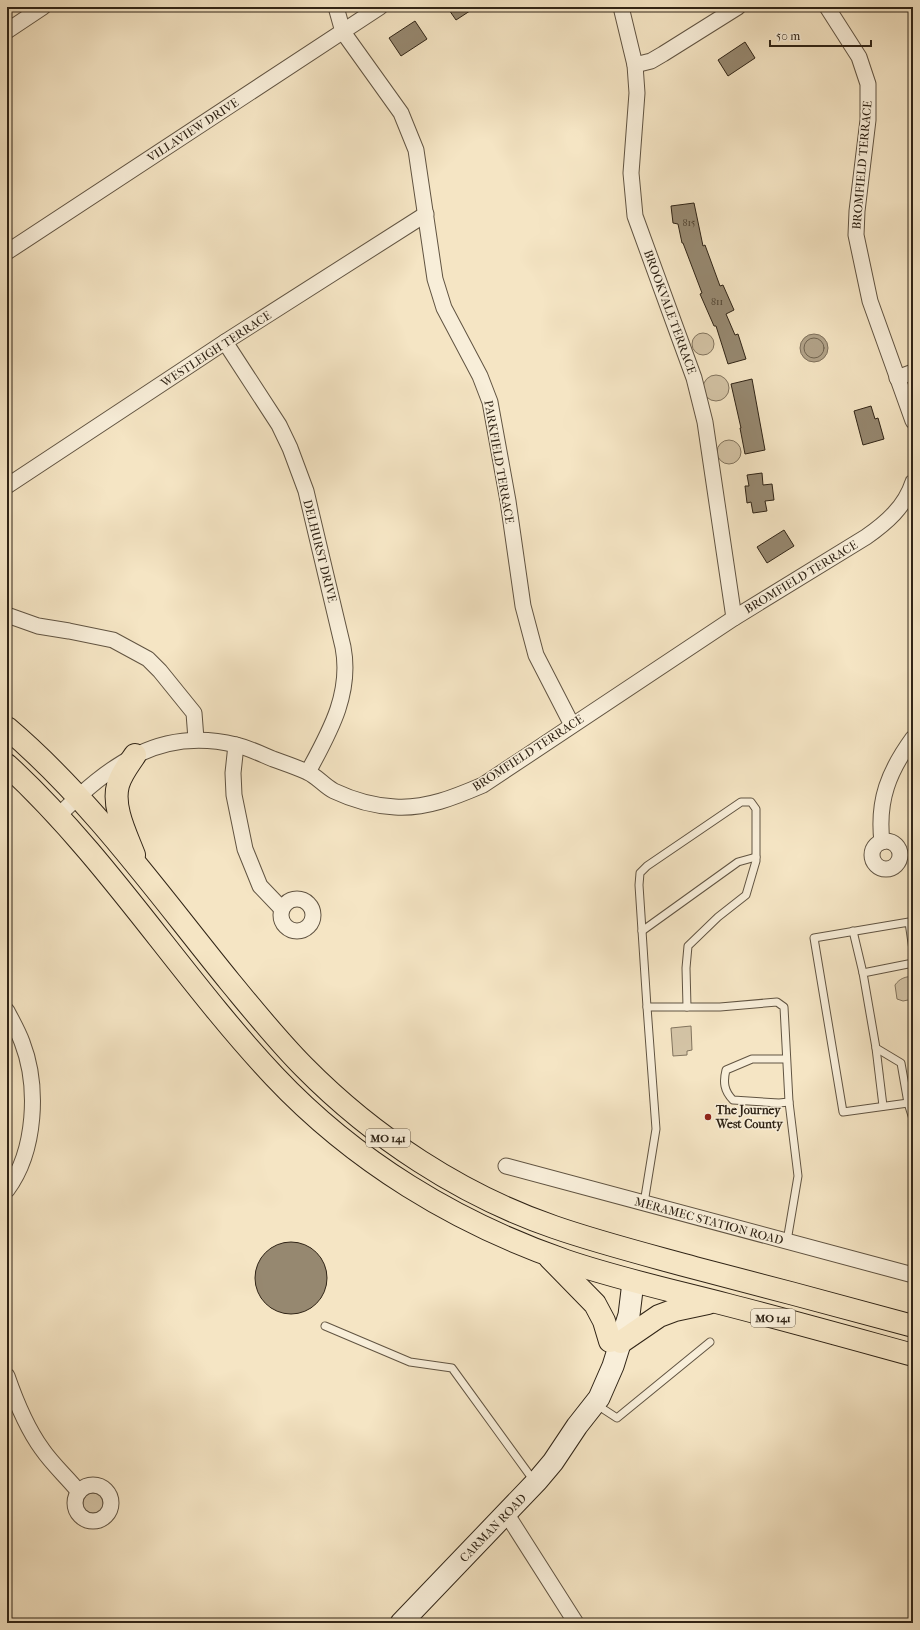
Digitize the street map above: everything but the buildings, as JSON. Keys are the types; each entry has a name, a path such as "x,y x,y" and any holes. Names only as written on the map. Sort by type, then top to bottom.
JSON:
{"highway":[{"name":"MO 141","path":"7,728 78,796 271,1031 304,1068 340,1101 380,1133 420,1161 462,1186 506,1207 552,1226 642,1254 913,1326"},
{"path":"135,755 118,784 116,794 122,823 139,869"},
{"name":"MO 141","path":"7,765 58,816 118,887 242,1040 275,1077 310,1111 347,1143 427,1198 504,1237 547,1254 633,1282 913,1355"},
{"path":"547,1254 595,1304 616,1341 659,1316 675,1310 714,1302"}],"street":[{"path":"7,31 44,7"},
{"name":"PARKFIELD TERRACE","path":"336,7 343,32 401,113 416,150 435,279 444,308 480,376 490,402 523,606 536,655 572,725"},
{"name":"VILLAVIEW DRIVE","path":"7,252 380,7"},
{"name":"BROOKVALE TERRACE","path":"621,7 635,65 637,93 631,173 635,216 694,378 705,422 734,618"},
{"path":"635,65 651,61 664,54 738,7"},
{"name":"BROMFIELD TERRACE","path":"827,7 859,57 868,84 868,120 857,211 856,235 870,301 913,421"},
{"name":"WESTLEIGH TERRACE","path":"7,486 225,342 426,214"},
{"name":"DELHURST DRIVE","path":"225,342 279,425 290,448 306,491 346,660 341,703 328,735 308,772"},
{"path":"897,378 913,372"},
{"name":"BROMFIELD TERRACE","path":"58,816 78,796 118,764 156,746 175,741 196,739 236,745 308,772 334,790 370,804 396,807 427,805 454,797 483,785 734,618 859,541 885,523 903,503 913,482"},
{"path":"7,615 38,626 113,640 148,659 160,671 194,713 196,739"},
{"path":"882,842 880,814 883,796 896,762 913,738"},
{"path":"236,745 233,772 234,795 245,849 253,873 260,886 282,909"},
{"path":"7,1011 22,1042 29,1070 33,1097 31,1124 25,1152 7,1190"},
{"name":"MERAMEC STATION ROAD","path":"506,1166 913,1275"},
{"name":"CARMAN ROAD","path":"577,1426 603,1362 630,1315 633,1282 642,1254"},
{"name":"CARMAN ROAD","path":"402,1623 506,1514 553,1462 577,1426 599,1398 613,1366 616,1341"},
{"path":"7,1376 17,1405 42,1450 79,1492"},
{"path":"506,1514 576,1623"}],"lane":[{"path":"644,1203 656,1129 639,885 640,873 647,866 741,802 751,802 756,809 756,857 746,895 718,917 688,946 686,968 687,1007"},
{"path":"642,931 738,862 756,857"},
{"path":"908,1102 843,1112 814,938 909,922 913,950"},
{"path":"854,931 876,1048 883,1106"},
{"path":"863,973 913,963"},
{"path":"647,1007 720,1007 777,1002 784,1007 789,1102 798,1176 787,1241"},
{"path":"876,1048 901,1063 908,1102 913,1117"},
{"path":"786,1059 752,1059 726,1070 724,1081 726,1094 732,1100 779,1103 789,1102"},
{"path":"325,1326 410,1362 452,1368 535,1483"},
{"path":"594,1404 617,1418 710,1342"}],"shaded area":[{"path":"699,333 707,333 714,340 714,348 707,355 699,355 692,348 692,340"},
{"path":"716,375 725,379 729,388 725,397 716,401 707,397 703,388 707,379"},
{"path":"729,440 738,443 741,452 738,461 729,464 720,461 717,452 720,443"},
{"path":"913,976 913,999 903,1001 897,999 895,985 903,978"},
{"path":"691,1026 692,1050 687,1051 687,1055 673,1056 671,1028"},
{"path":"93,1493 100,1496 103,1503 100,1510 93,1513 86,1510 83,1503 86,1496"}],"water":[{"path":"814,334 824,338 828,348 824,358 814,362 804,358 800,348 804,338"}],"place":[{"name":"The Journey West County","path":"708,1117"}]}
